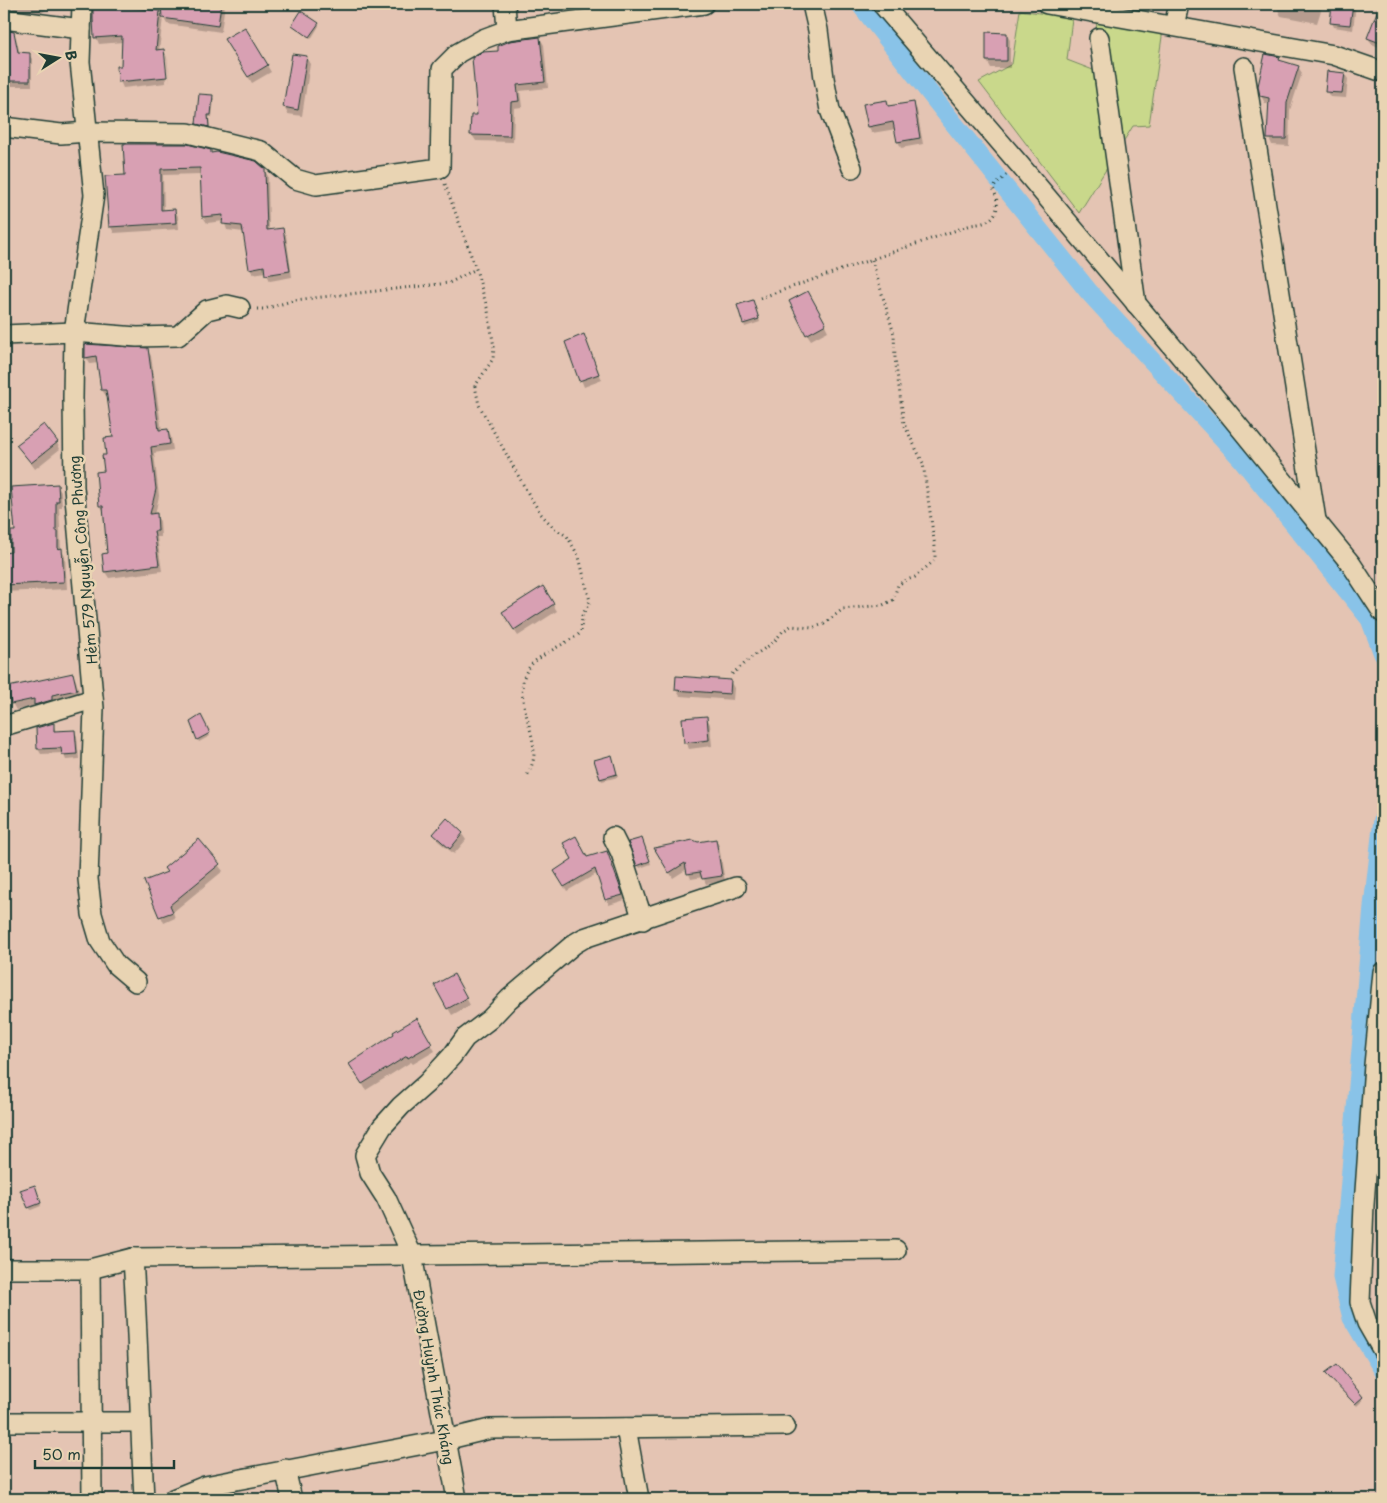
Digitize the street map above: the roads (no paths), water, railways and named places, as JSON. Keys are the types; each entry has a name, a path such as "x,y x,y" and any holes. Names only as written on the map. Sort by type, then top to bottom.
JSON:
{"street":[{"name":"Hẻm 579 Nguyễn Công Phương","path":"82,4 80,62 94,195 74,332 72,398 74,486 93,699 93,760 88,879 92,914 100,941 116,965 136,982"},
{"path":"505,4 507,30"},
{"path":"4,126 61,134 87,132 188,133 261,151 295,179 316,185 440,168 442,69 458,53 483,39 507,30 704,4"},
{"path":"812,4 818,30 830,110 852,168"},
{"path":"882,4 982,119 1223,407 1351,564 1383,613"},
{"path":"1047,4 1334,55 1383,72"},
{"path":"1174,26 1179,4"},
{"path":"4,18 81,28"},
{"path":"1099,38 1136,304"},
{"path":"1244,67 1316,522"},
{"path":"4,335 74,332 138,336 178,336 207,310 228,304 240,308"},
{"path":"4,726 93,699"},
{"path":"613,837 622,853 643,920 736,887"},
{"name":"Đường Huỳnh Thúc Kháng","path":"457,1499 412,1255 386,1198 370,1173 365,1155 382,1127 401,1106 427,1083 452,1056 465,1038 490,1019 509,998 574,944 584,938 643,920"},
{"path":"1383,972 1380,1033 1364,1205 1360,1302 1367,1323 1383,1350"},
{"path":"4,1268 90,1269 133,1258 896,1250"},
{"path":"133,1258 139,1354 144,1499"},
{"path":"90,1269 92,1499"},
{"path":"4,1422 140,1422"},
{"path":"173,1499 205,1486 285,1469 445,1440 490,1429 785,1426"},
{"path":"626,1428 639,1499"},
{"path":"285,1469 292,1499"}],"waterway":[{"path":"860,4 1089,292 1241,458 1370,619 1383,654"},
{"path":"1383,819 1373,906 1342,1277 1352,1318 1383,1370"}]}
